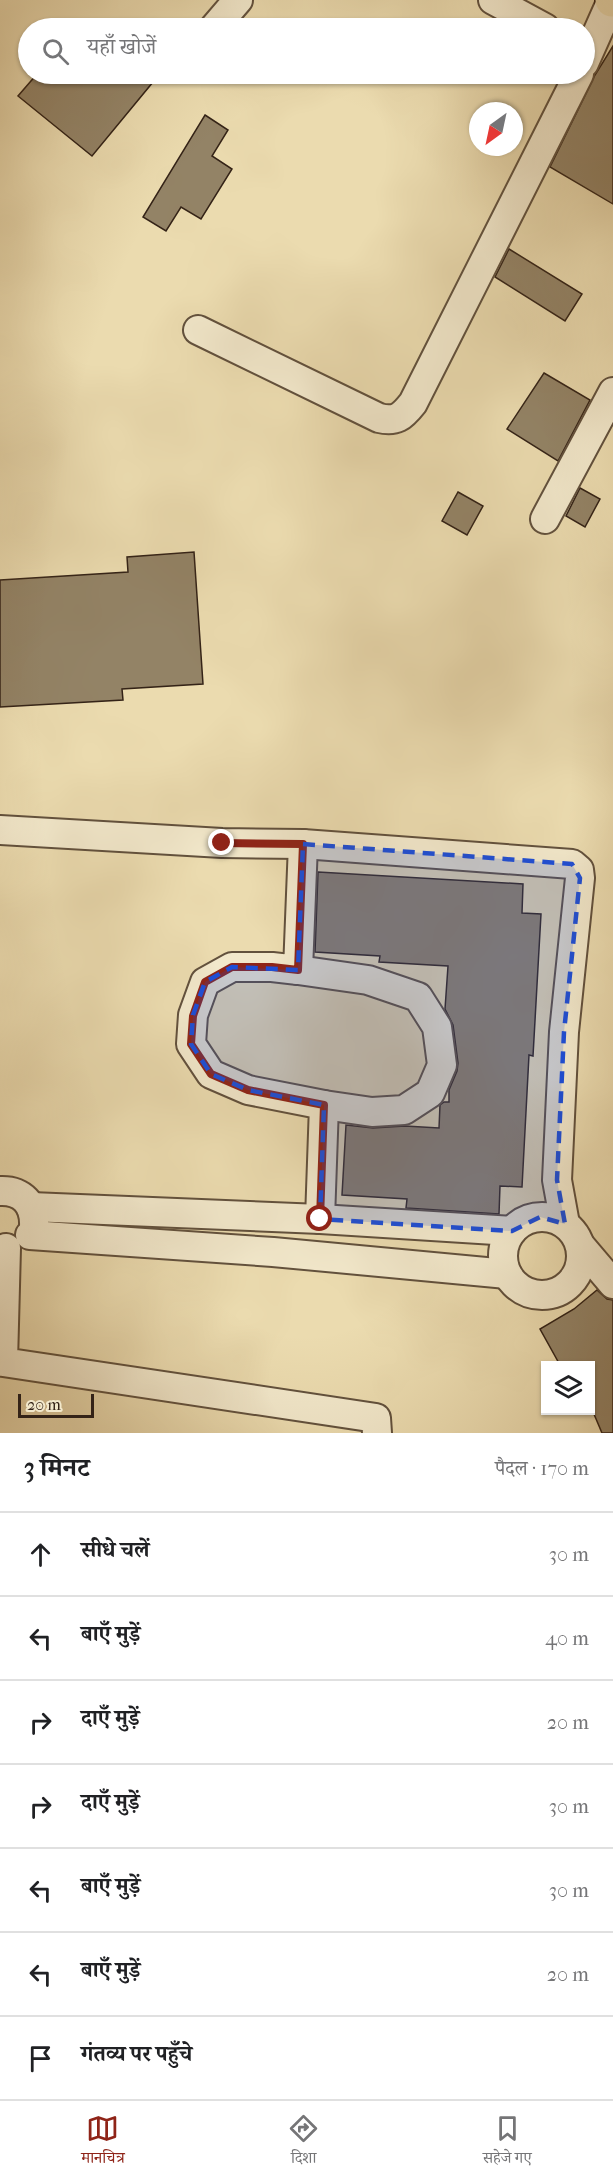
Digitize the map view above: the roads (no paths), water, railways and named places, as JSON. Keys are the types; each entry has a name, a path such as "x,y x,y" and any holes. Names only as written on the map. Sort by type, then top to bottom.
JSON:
{"street":[{"path":"223,18 238,0"},
{"path":"493,0 526,18"},
{"path":"595,37 613,0"},
{"path":"198,330 379,418 392,421 402,417 413,404 572,84"},
{"path":"545,519 613,392"},
{"path":"0,830 222,843 303,844 572,864 579,870 580,878 564,1032 558,1180 572,1234 582,1258 573,1282 563,1290 551,1295 537,1296 514,1285 503,1262 503,1248 516,1226 540,1216 553,1218 572,1234 613,1284"},
{"path":"298,970 303,844"},
{"path":"232,967 272,967 368,980 417,997 437,1027 442,1065 430,1092 404,1110 372,1112 324,1105 248,1090 211,1074 191,1044 193,1016 205,982 232,967"},
{"path":"320,1219 324,1105"},
{"path":"0,1191 18,1193 31,1207 34,1216 34,1226 12,1243 3,1362 376,1418 377,1433"},
{"path":"31,1207 320,1219 512,1231"},
{"path":"12,1243 273,1252 507,1274"}]}
